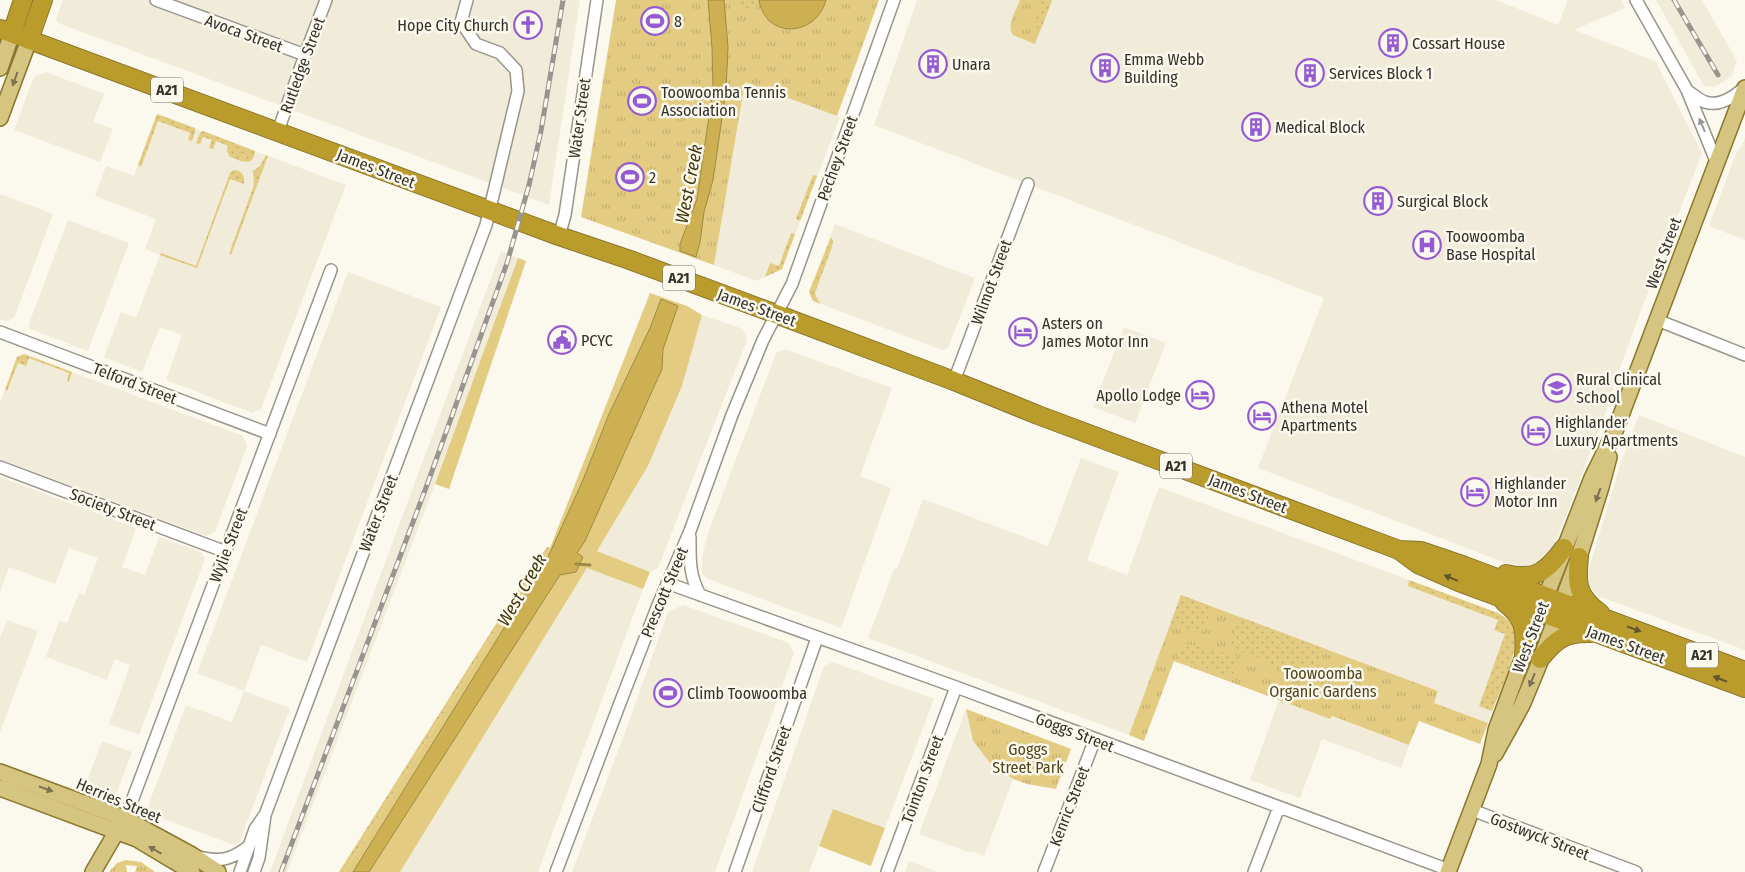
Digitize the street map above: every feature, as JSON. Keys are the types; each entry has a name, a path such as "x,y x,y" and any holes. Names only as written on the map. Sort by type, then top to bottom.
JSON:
{"highway":[{"path":"6,31 23,0"},
{"path":"29,40 43,0"},
{"name":"James Street","path":"6,31 954,381 1038,415 1399,550 1418,564 1496,596 1608,620 1745,671"},
{"name":"James Street","path":"1399,550 1421,551 1474,569 1551,607 1597,633 1745,688"},
{"path":"1474,569 1519,577 1530,577 1571,552 1580,592 1593,608 1608,620"},
{"path":"1496,596 1512,608 1522,620 1532,656 1563,637 1578,632 1597,633"}],"main road":[{"path":"0,68 6,31"},
{"path":"0,118 29,40"},
{"name":"West Street","path":"1448,871 1489,764 1496,730 1532,656 1571,552 1605,476 1615,431 1716,161 1744,93"},
{"name":"Herries Street","path":"0,772 124,818 192,855 218,872"},
{"name":"Herries Street","path":"0,788 137,839 192,872"},
{"path":"93,872 124,818"}],"street":[{"name":"Avoca Street","path":"156,0 305,55"},
{"name":"Rutledge Street","path":"278,131 326,0"},
{"name":"Water Street","path":"254,872 259,858 265,815 490,210 518,91 516,70 500,53 476,44 461,22 467,0"},
{"name":"Water Street","path":"559,236 565,215 597,0"},
{"name":"Pechey Street","path":"776,314 792,284 894,0"},
{"path":"1636,0 1687,90 1716,161"},
{"path":"1687,90 1707,103 1722,102 1737,94 1744,93"},
{"name":"Wilmot Street","path":"954,381 1028,184"},
{"name":"Wylie Street","path":"124,818 331,270"},
{"name":"Prescott Street","path":"556,872 623,694 667,583 690,531 732,416 763,340 776,314"},
{"path":"1657,320 1745,355"},
{"name":"Telford Street","path":"0,332 270,434"},
{"name":"Society Street","path":"0,467 226,552"},
{"path":"690,531 691,571 693,583 700,594"},
{"name":"Goggs Street","path":"667,583 956,687 1448,871"},
{"name":"Clifford Street","path":"735,872 817,638"},
{"name":"Tointon Street","path":"888,872 956,687"},
{"name":"Kenric Street","path":"1044,872 1095,739"},
{"path":"1254,872 1279,807"},
{"name":"Gostwyck Street","path":"1472,810 1636,872"},
{"name":"Water Street","path":"240,872 255,829 265,815"},
{"path":"192,855 208,859 227,860 234,858 249,846"}],"shaded area":[{"path":"63,0 580,0 549,205 58,23 56,19"},
{"path":"708,0 724,0 728,47 726,90 713,180 704,212 696,257 680,251 680,244 697,199 713,88"},
{"path":"759,0 826,0 821,12 812,21 802,27 791,29 771,22 763,13"},
{"name":"Toowoomba Base Hospital","path":"917,0 1496,0 1558,25 1568,0 1621,0 1625,8 1574,30 1655,61 1702,153 1640,313 1608,406 1554,547 1547,557 1542,562 1523,566 1503,562 1258,468 1324,298 874,125"},
{"path":"1656,0 1702,0 1737,61 1731,77 1714,87 1704,86"},
{"path":"46,72 104,94 93,122 113,129 100,162 14,130 34,77"},
{"path":"745,81 840,117 782,269 756,281 714,265"},
{"path":"157,114 346,185 261,409 252,413 166,380 182,335 160,327 142,372 104,357 121,312 136,318 160,255 145,249 156,219 95,196 106,166 134,176"},
{"path":"1745,138 1745,240 1709,226 1737,151 1742,146"},
{"path":"0,194 53,214 14,318 7,321 0,319"},
{"path":"68,220 129,243 88,351 30,329 28,326"},
{"path":"835,224 975,278 948,348 942,350 813,301 809,292"},
{"path":"501,251 518,258 432,492 287,872 270,872"},
{"path":"348,272 441,307 307,662 261,645 244,691 197,673"},
{"path":"661,299 678,306 663,349 662,369 585,541 577,553 583,557 576,572 560,575 369,872 353,872 548,557 583,480 609,414 650,328"},
{"path":"702,315 743,329 747,340 658,568 650,572 597,551 648,466 682,386"},
{"path":"1124,327 1166,343 1135,423 1093,407"},
{"path":"785,349 892,388 860,476 891,488 841,628 708,579 702,574 702,557 708,533 776,353"},
{"path":"24,354 243,436 247,446 215,532 206,536 0,459 0,403 17,357"},
{"path":"1639,415 1745,457 1745,650 1598,596 1589,585 1588,572 1620,465"},
{"path":"1081,458 1119,472 1087,560 1127,575 1159,487 1498,613 1508,619 1514,633 1514,648 1511,662 1488,723 1433,703 1438,691 1181,596 1129,735 868,638 894,569 897,569 923,499 1048,546"},
{"path":"0,477 136,528 122,567 145,575 159,537 201,552 205,559 139,735 109,724 130,665 115,659 107,680 46,657 59,621 67,623 79,593 84,595 98,558 69,548 55,584 9,567 0,592"},
{"path":"587,568 643,589 538,872 400,872"},
{"path":"683,605 789,643 794,653 715,872 572,872 668,612"},
{"path":"7,620 38,631 0,732 0,638"},
{"path":"833,662 934,699 885,828 833,809 809,872 752,872 824,666"},
{"path":"244,691 290,708 239,843 234,845 153,815 148,806 186,705 232,722"},
{"path":"1279,700 1330,719 1331,716 1409,745 1401,768 1322,739 1300,798 1250,780"},
{"path":"966,709 973,741 990,763 1013,779 984,856 919,834"},
{"path":"102,741 132,752 114,800 84,789"},
{"path":"909,861 930,869 938,872 905,872"}],"green space":[{"path":"616,0 879,0 837,116 745,82 714,265 581,217"},
{"path":"733,0 755,0 757,8 747,13 743,6 734,6"},
{"path":"1020,0 1052,0 1035,44 1013,35 1011,31 1012,18"},
{"path":"1052,0 1041,29 1033,26 1040,6 1037,1"},
{"path":"157,114 195,128 195,132 192,141 188,140 190,133 158,121 141,167 138,165"},
{"path":"203,131 255,151 252,160 245,162 229,156 228,146 216,141 213,149 209,148 212,140 203,137 200,144 196,143 200,133"},
{"path":"266,155 268,156 231,255 229,254 254,185 253,171 260,166"},
{"path":"234,170 242,174 244,184 230,179 197,268 160,255 161,253 196,266 230,173"},
{"path":"813,175 817,176 800,221 796,219"},
{"path":"791,233 795,234 782,269 765,277 770,263 779,266"},
{"path":"831,237 833,241 832,247 815,293 821,304 813,301 809,292"},
{"path":"518,258 526,261 449,489 435,484"},
{"path":"650,293 687,306 702,315 682,386 648,466 597,551 650,572 643,589 587,568 400,872 344,872 510,607 550,548"},
{"path":"24,354 72,372 69,382 67,381 69,373 29,358 26,366 18,363 7,391 5,390 17,357"},
{"path":"547,547 550,548 510,607 344,872 339,872 508,605"},
{"path":"1409,580 1498,613 1512,625 1515,646 1505,681 1492,711 1479,706 1505,634 1494,630 1498,620 1408,586"},
{"name":"Toowoomba Organic Gardens","path":"1181,595 1438,691 1434,703 1488,723 1480,744 1419,721 1409,745 1332,716 1330,719 1174,661 1144,741 1129,735"},
{"path":"1181,595 1212,607 1202,634 1171,623"},
{"path":"1240,617 1323,648 1317,665 1329,680 1319,693 1276,667 1253,656 1229,648"},
{"path":"1188,644 1241,657 1233,678 1176,657 1179,651"},
{"name":"Goggs Street Park","path":"966,709 1071,749 1056,789 1027,784 1013,779 990,763 973,741"},
{"path":"833,809 885,828 871,866 819,846"},
{"path":"126,860 141,862 155,872 135,872 137,866 126,865 127,872 109,872 117,863"}],"waterway":[{"path":"576,564 590,565"}],"railway":[{"path":"281,872 427,485 507,263 529,185 541,131 563,0"},
{"path":"1674,0 1718,75"}],"place":[{"name":"8","path":"655,21"},
{"name":"Hope City Church","path":"528,25"},
{"name":"Cossart House","path":"1393,43"},
{"name":"Unara","path":"933,64"},
{"name":"Emma Webb Building","path":"1105,68"},
{"name":"Services Block 1","path":"1310,73"},
{"name":"Toowoomba Tennis Association","path":"642,101"},
{"name":"Medical Block","path":"1256,127"},
{"name":"2","path":"630,177"},
{"name":"Surgical Block","path":"1378,201"},
{"name":"Toowoomba Base Hospital","path":"1427,245"},
{"name":"Asters on James Motor Inn","path":"1023,332"},
{"name":"PCYC","path":"562,340"},
{"name":"Rural Clinical School","path":"1557,388"},
{"name":"Apollo Lodge","path":"1200,395"},
{"name":"Athena Motel Apartments","path":"1262,416"},
{"name":"Highlander Luxury Apartments","path":"1536,431"},
{"name":"Highlander Motor Inn","path":"1475,492"},
{"name":"Climb Toowoomba","path":"668,693"}],"water label":[{"name":"West Creek","path":"689,184"},
{"name":"West Creek","path":"522,590"}]}
